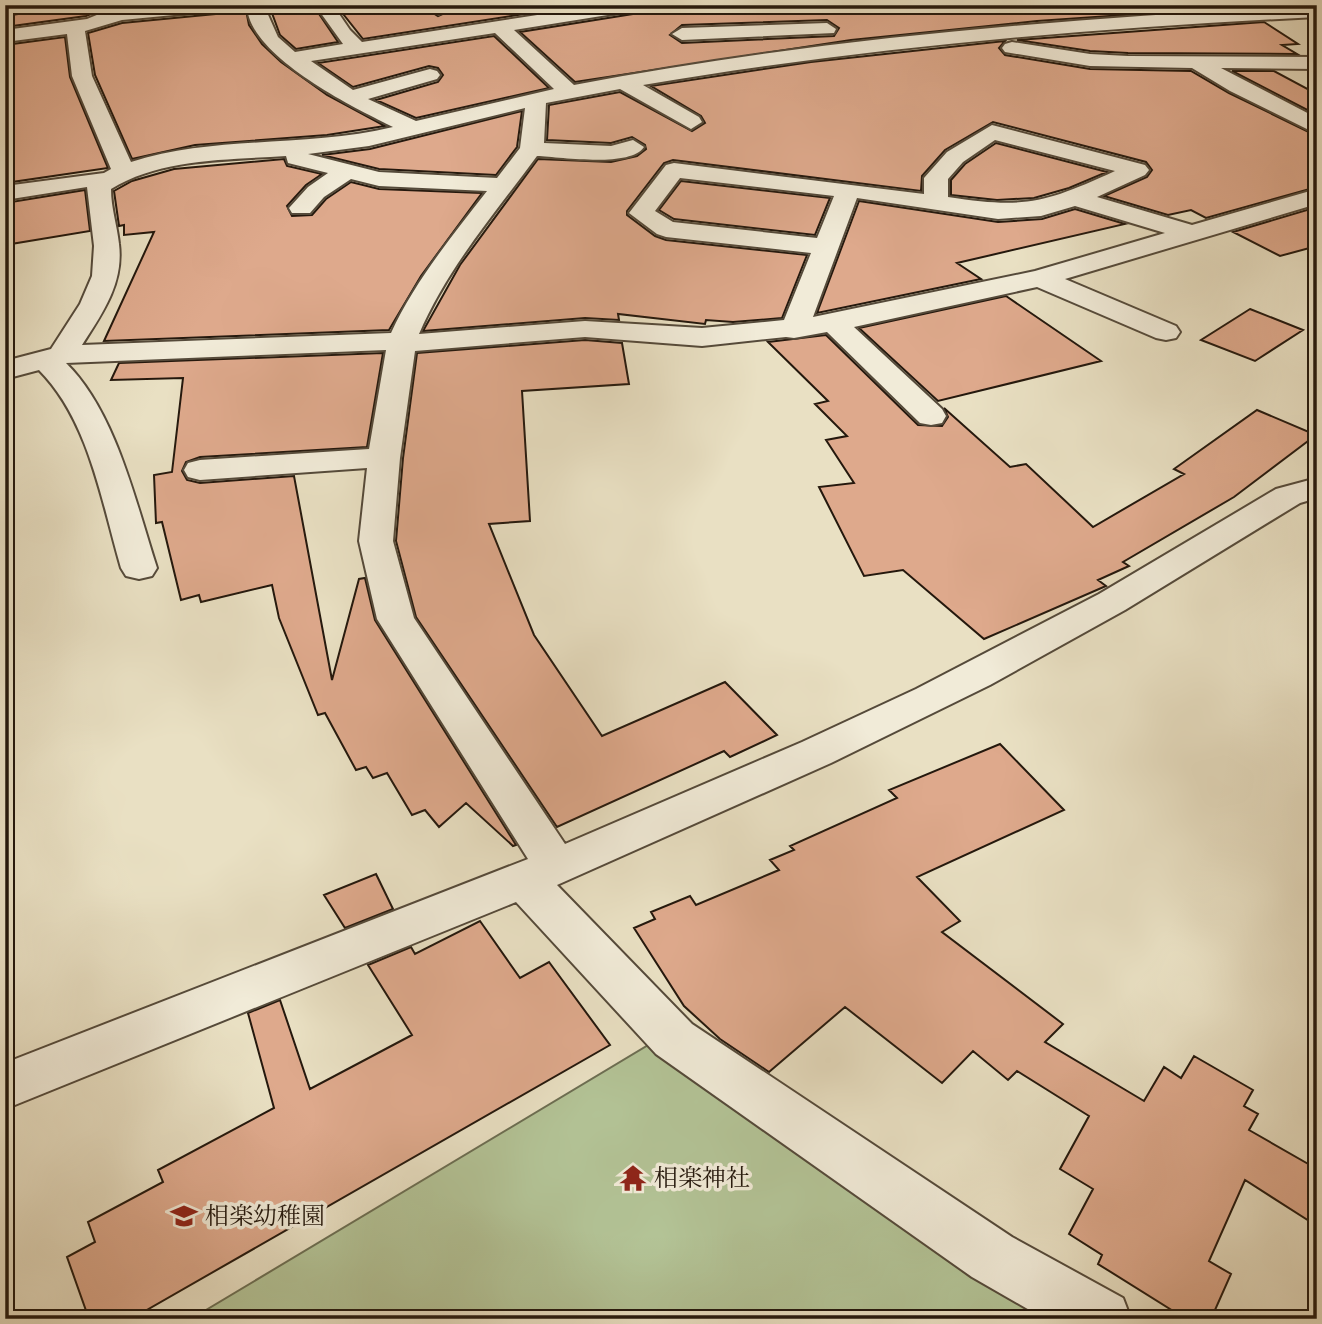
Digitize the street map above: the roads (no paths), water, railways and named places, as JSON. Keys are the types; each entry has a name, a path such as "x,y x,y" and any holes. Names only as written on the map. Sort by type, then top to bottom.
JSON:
{"street":[{"path":"5,36 75,26 125,10 226,5"},
{"path":"258,5 254,7 271,41 284,56 293,58 615,8 648,11 727,64"},
{"path":"324,5 344,34 357,47"},
{"path":"1105,5 1138,19 1197,63 1237,87 1317,127"},
{"path":"5,193 115,177 177,160 261,150 338,145 536,100 727,64 867,46 1138,19 1317,10"},
{"path":"812,11 867,46"},
{"path":"75,26 82,76 115,177"},
{"path":"500,27 570,93"},
{"path":"682,34 842,28"},
{"path":"948,39 1090,60 1317,63"},
{"path":"293,58 348,103 413,128"},
{"path":"348,103 430,75"},
{"path":"623,82 691,122"},
{"path":"536,100 531,149 452,253 415,312 402,341 384,458 376,541 396,618 541,874 674,1039 992,1257 1102,1319"},
{"path":"261,150 305,126"},
{"path":"824,247 666,229 641,213 674,170 936,201 998,212 1041,209 1074,198 1137,170 992,132 956,157 936,178 936,201"},
{"path":"531,149 612,153 633,147"},
{"path":"261,150 392,180 505,184"},
{"path":"301,208 316,192 347,171"},
{"path":"53,357 97,301 108,249 99,186 115,177"},
{"path":"794,330 848,190"},
{"path":"5,370 53,357 402,341 417,343 585,329 702,337 794,330 1040,278 1317,196"},
{"path":"1074,198 1196,234"},
{"path":"1040,278 1166,332"},
{"path":"834,323 931,416"},
{"path":"53,357 97,442 139,568"},
{"path":"200,470 269,463 384,458"},
{"path":"5,1086 541,874 930,699 1124,597 1288,496 1317,488"}],"place":[{"name":"相楽神社","path":"633,1178"},
{"name":"相楽幼稚園","path":"184,1216"}]}
